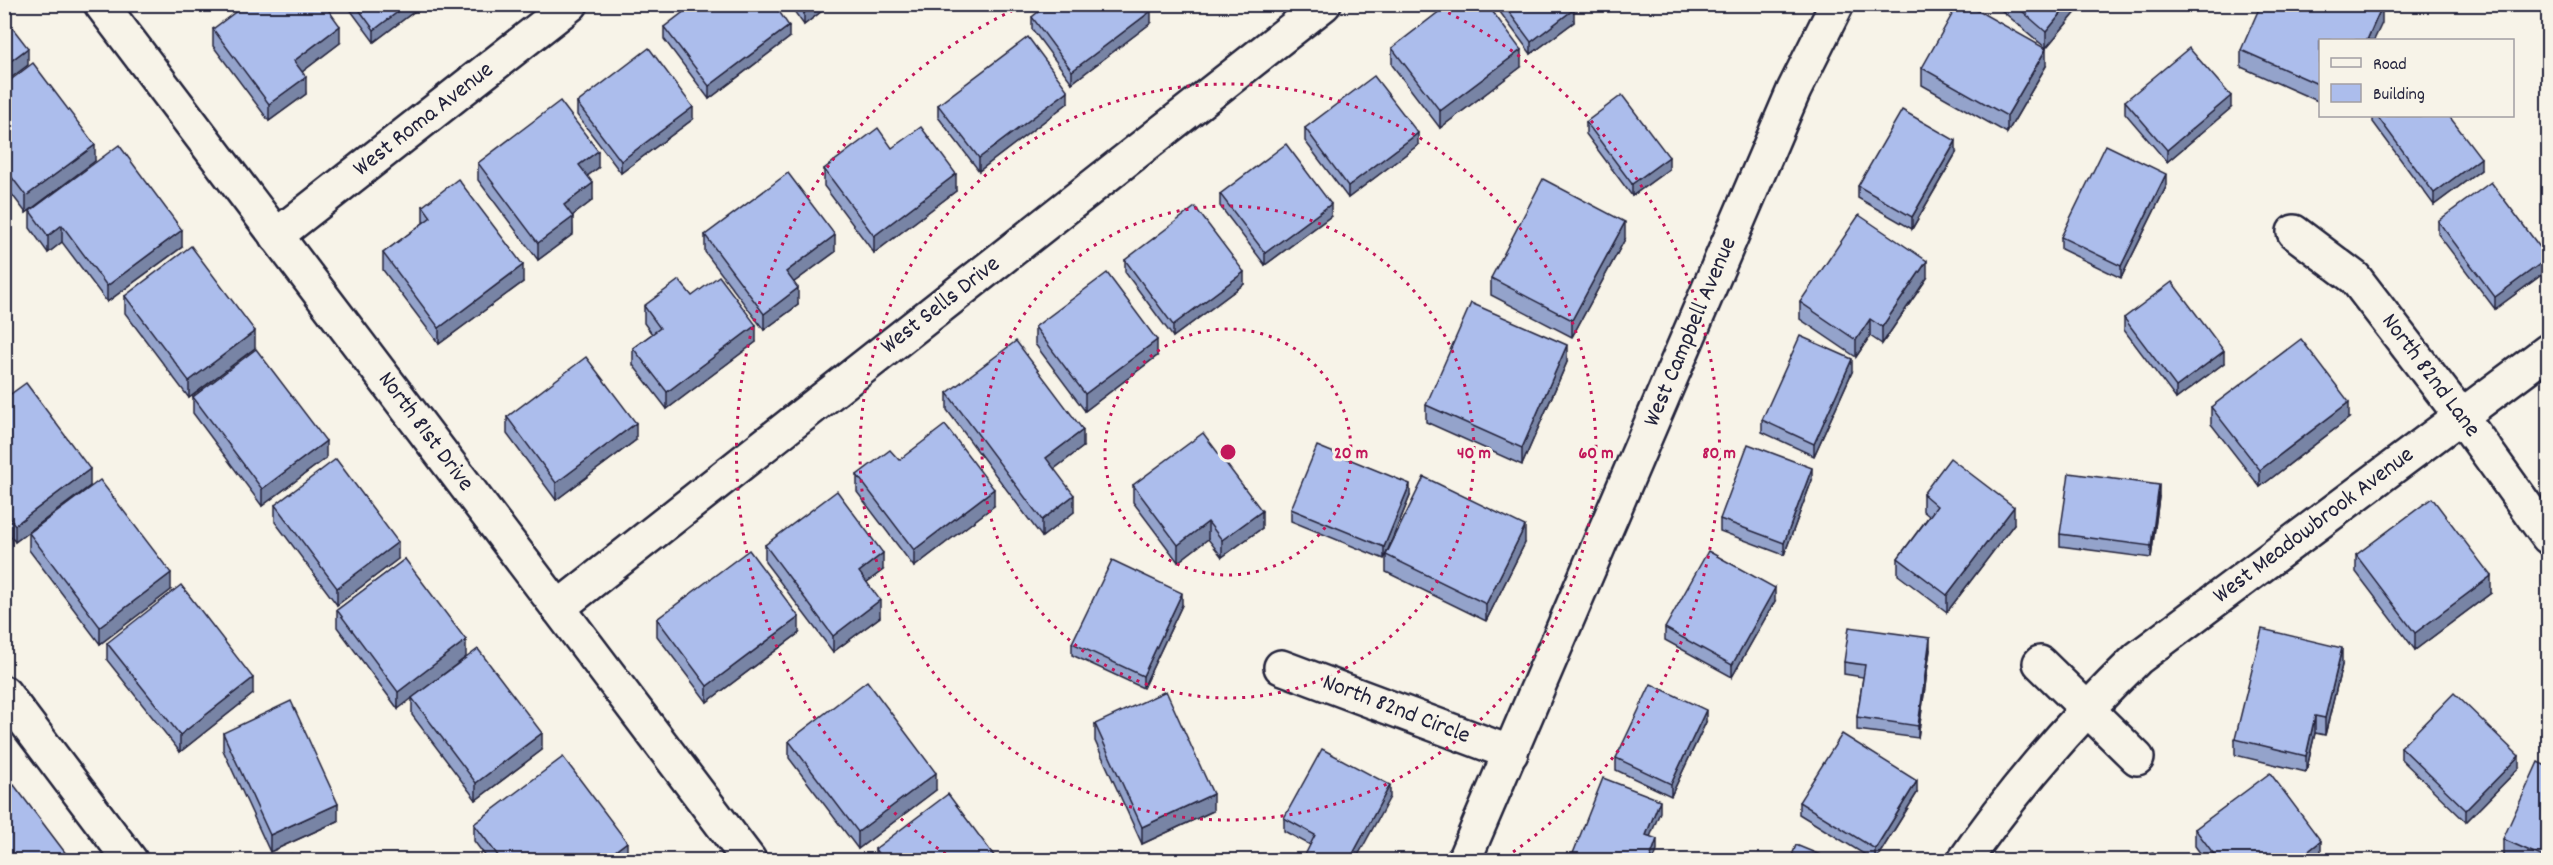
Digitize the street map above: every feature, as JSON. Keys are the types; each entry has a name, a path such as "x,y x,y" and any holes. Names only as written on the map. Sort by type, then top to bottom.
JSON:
{"street":[{"name":"North 81st Drive","path":"101,4 749,861"},
{"name":"West Roma Avenue","path":"276,236 571,4"},
{"name":"West Sells Drive","path":"558,608 1324,4"},
{"name":"West Campbell Avenue","path":"1464,861 1794,90 1838,4"},
{"name":"North 82nd Lane","path":"2294,232 2355,278 2461,416 2548,537"},
{"name":"West Meadowbrook Avenue","path":"1965,861 1998,812 2085,709 2138,658 2548,351"},
{"path":"2040,663 2137,758"},
{"name":"North 82nd Circle","path":"1281,667 1511,753"},
{"path":"4,693 130,861"}],"building":[{"path":"246,4 324,4 340,26 294,61 306,77 269,104 213,29"},
{"path":"355,4 408,4 374,30"},
{"path":"694,4 774,4 789,26 709,86 664,27"},
{"path":"798,4 815,4 804,13"},
{"path":"1048,4 1146,4 1151,11 1072,71 1032,17"},
{"path":"1449,4 1487,4 1521,50 1440,111 1392,48"},
{"path":"1503,4 1570,4 1574,9 1531,42"},
{"path":"1958,4 1966,4 2046,49 2007,116 1922,68"},
{"path":"2014,4 2069,4 2046,32"},
{"path":"2261,4 2379,4 2382,6 2367,39 2319,39 2319,85 2241,50"},
{"path":"4,17 28,48 4,66"},
{"path":"1028,37 1068,91 979,158 938,105"},
{"path":"649,48 693,107 621,161 577,103"},
{"path":"2189,48 2231,96 2167,150 2125,101"},
{"path":"33,63 95,145 26,196 4,167 4,85"},
{"path":"1374,76 1418,133 1348,186 1305,128"},
{"path":"1622,95 1669,157 1632,184 1586,122"},
{"path":"560,101 598,151 579,165 593,183 564,205 573,217 538,243 478,163"},
{"path":"1902,110 1956,141 1912,217 1858,186"},
{"path":"2378,117 2450,117 2481,158 2434,193"},
{"path":"921,127 956,174 874,236 824,169 878,128 892,148"},
{"path":"1286,144 1331,204 1265,253 1220,194"},
{"path":"119,145 182,230 107,286 62,225 48,236 30,211"},
{"path":"2106,145 2166,174 2121,266 2061,237"},
{"path":"788,173 835,235 786,272 798,288 764,314 705,235"},
{"path":"458,179 523,265 439,328 383,253 431,217 423,206"},
{"path":"1543,179 1625,222 1572,320 1491,278"},
{"path":"2491,182 2548,258 2495,297 2438,221"},
{"path":"1195,207 1244,272 1173,325 1125,260"},
{"path":"1859,215 1927,261 1882,327 1870,319 1856,340 1800,302"},
{"path":"191,246 255,331 189,381 125,296"},
{"path":"1107,273 1157,340 1085,394 1035,327"},
{"path":"719,276 756,325 667,392 633,348 660,328 644,306 679,280 692,296"},
{"path":"2172,282 2224,351 2176,387 2124,318"},
{"path":"1471,303 1567,345 1522,448 1426,405"},
{"path":"1800,336 1852,359 1814,444 1762,420"},
{"path":"2301,339 2349,402 2260,470 2211,407"},
{"path":"1016,341 1083,430 1046,458 1074,495 1042,520 947,393"},
{"path":"256,349 326,441 262,489 193,397"},
{"path":"586,357 636,423 556,483 507,417"},
{"path":"26,383 90,469 15,525 4,511 4,399"},
{"path":"945,425 994,489 914,550 857,475 890,450 899,460"},
{"path":"1203,433 1262,511 1222,540 1208,522 1178,545 1133,485"},
{"path":"1748,444 1812,468 1784,543 1720,519"},
{"path":"1317,446 1410,484 1384,547 1291,509"},
{"path":"1950,458 2014,507 1947,595 1898,558 1937,506 1923,494"},
{"path":"336,459 398,542 337,588 275,505"},
{"path":"2069,473 2159,485 2151,546 2060,534"},
{"path":"1424,477 1525,526 1486,604 1386,555"},
{"path":"100,480 171,573 100,627 29,533"},
{"path":"837,491 883,553 859,572 880,600 833,636 765,545"},
{"path":"2432,498 2491,576 2415,633 2356,555"},
{"path":"749,550 799,617 707,686 657,619"},
{"path":"1708,551 1775,588 1732,665 1665,628"},
{"path":"405,559 466,640 398,692 337,610"},
{"path":"1112,560 1182,593 1143,676 1072,643"},
{"path":"181,585 253,678 180,735 107,643"},
{"path":"1849,627 1930,638 1918,726 1857,717 1865,665 1844,662"},
{"path":"2262,629 2342,648 2325,718 2315,716 2306,756 2235,739"},
{"path":"478,649 542,733 476,783 412,698"},
{"path":"867,681 936,773 858,832 789,741"},
{"path":"1651,684 1706,710 1671,784 1616,758"},
{"path":"1166,691 1213,794 1142,827 1095,724"},
{"path":"2454,693 2519,756 2466,810 2401,747"},
{"path":"291,701 338,804 270,835 223,733"},
{"path":"1842,734 1917,781 1875,849 1799,802"},
{"path":"1322,749 1390,785 1349,861 1302,861 1315,835 1284,818"},
{"path":"563,757 627,842 602,861 502,861 474,824"},
{"path":"2538,762 2548,767 2548,859 2503,839"},
{"path":"2270,773 2321,841 2296,861 2219,861 2195,829"},
{"path":"1603,778 1660,800 1646,835 1657,839 1649,861 1570,861"},
{"path":"14,785 70,859 68,861 4,861 4,792"},
{"path":"948,794 998,861 883,861 875,849"},
{"path":"1796,845 1835,861 1790,861"},
{"path":"2153,852 2155,861 2106,861"},
{"path":"291,854 327,861 290,861"}]}
